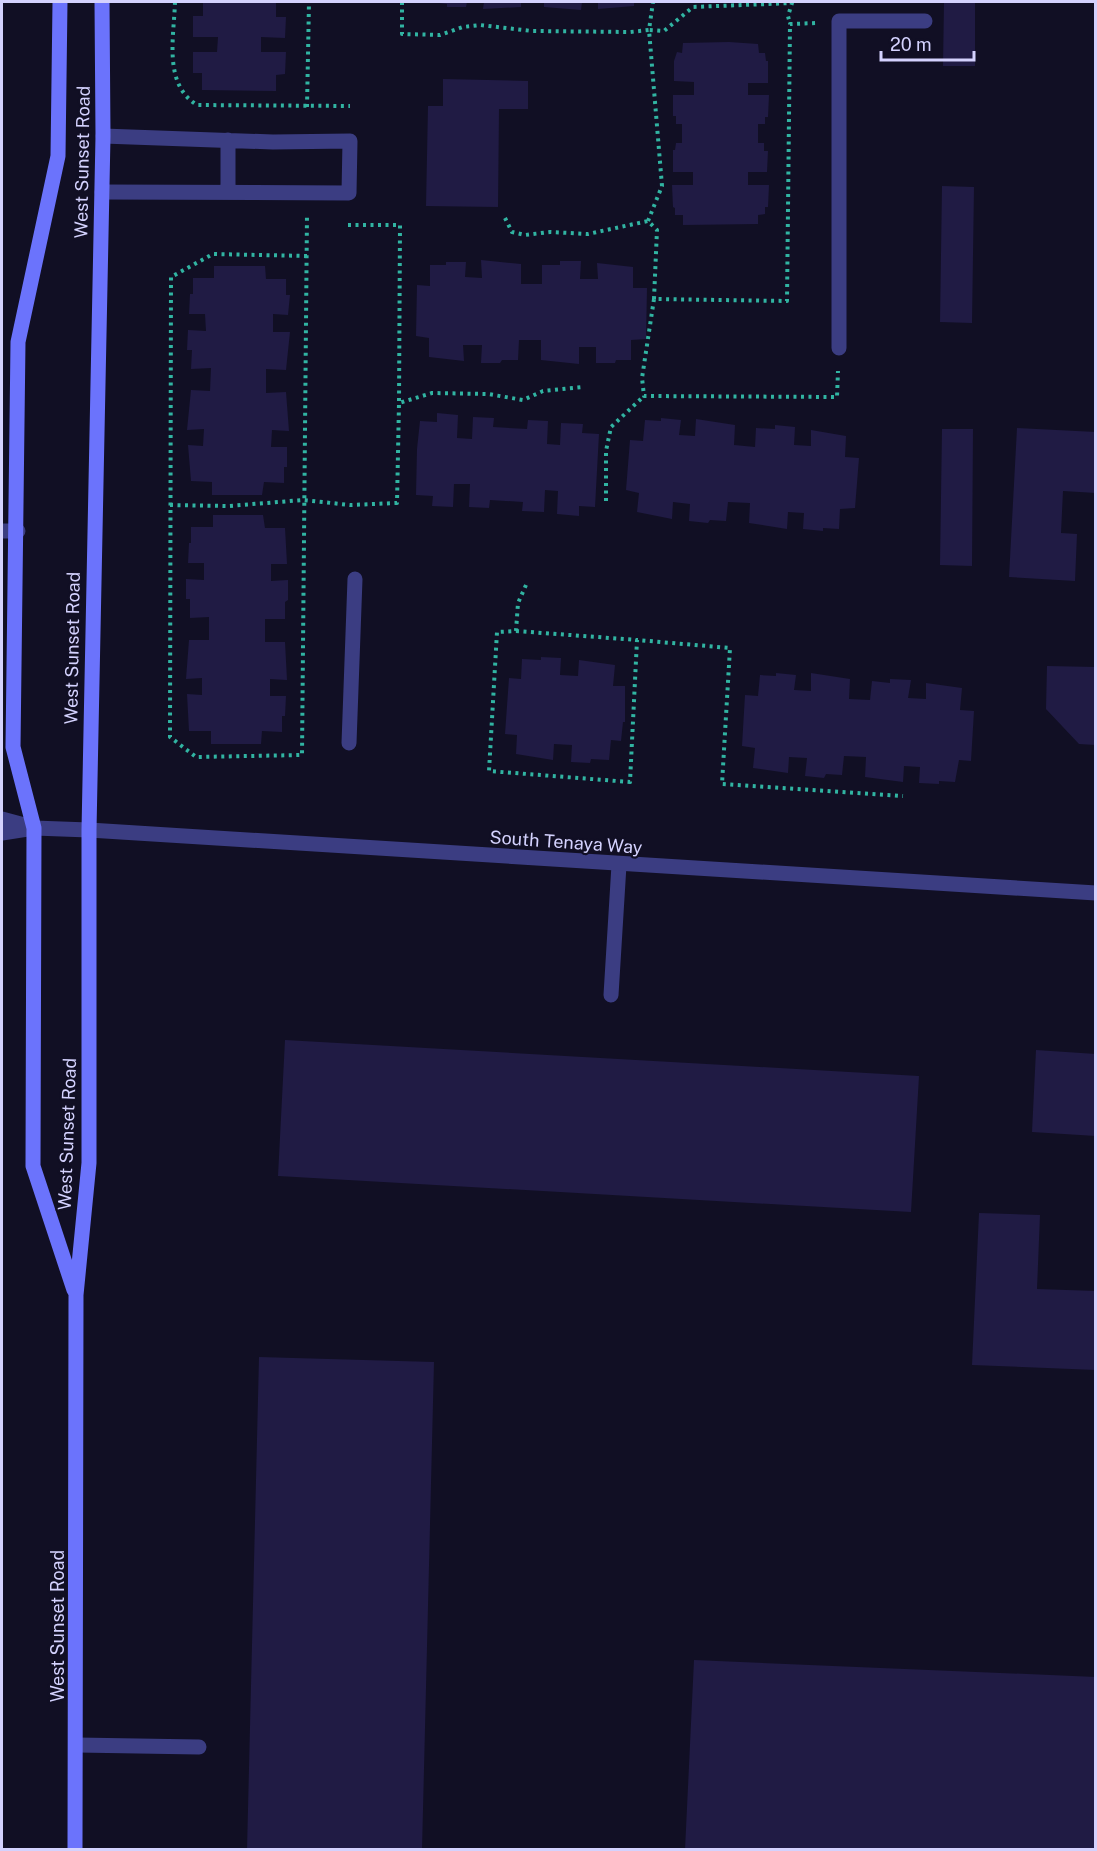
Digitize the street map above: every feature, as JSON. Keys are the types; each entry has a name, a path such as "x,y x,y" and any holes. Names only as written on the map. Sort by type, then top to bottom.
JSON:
{"main road":[{"name":"West Sunset Road","path":"60,2 58,156 18,342 18,531 13,747 34,828 33,1166 76,1295"},
{"name":"West Sunset Road","path":"75,1850 77,1746 76,1295 89,1162 89,830 103,136 102,2"}],"street":[{"path":"839,348 839,21 925,21"},
{"path":"102,192 349,193 350,141 228,141 103,136"},
{"path":"228,141 228,192"},
{"path":"2,531 18,531"},
{"path":"349,743 355,579"},
{"name":"South Tenaya Way","path":"2,819 34,828"},
{"name":"South Tenaya Way","path":"2,833 34,828 89,830 619,865 1095,893"},
{"path":"612,995 619,865"},
{"path":"77,1746 200,1747"}],"path":[{"path":"175,2 174,79 184,97 197,105 350,106"},
{"path":"307,107 309,2"},
{"path":"402,2 402,34 418,37 440,35 463,27 480,25 532,31 664,31 693,7 710,4 792,3 788,16 790,24 787,301 654,299"},
{"path":"648,221 662,186 662,159 649,30 653,2"},
{"path":"790,24 839,23"},
{"path":"307,256 213,254 171,277 170,737 196,757 302,755 308,192"},
{"path":"505,218 512,232 525,235 550,232 588,234 648,221"},
{"path":"644,396 642,378 654,299 657,230 648,221"},
{"path":"170,505 229,506 303,500 350,505 397,503 400,225 348,225"},
{"path":"606,501 606,451 611,427 644,396 837,397 839,348"},
{"path":"399,403 432,393 488,394 523,399 543,391 582,387"},
{"path":"516,631 518,603 526,585"},
{"path":"637,640 630,782 489,771 497,632 516,631 637,640 730,648 722,784 903,796"}],"building":[{"path":"203,2 276,2 276,17 286,17 285,38 261,37 261,52 286,52 285,74 276,75 276,91 202,90 202,73 193,73 193,52 217,52 218,37 193,37 193,16 203,16"},
{"path":"431,2 467,2 466,7 447,7 447,4"},
{"path":"484,2 521,2 521,7 483,9"},
{"path":"544,2 582,2 581,10 544,7"},
{"path":"598,2 634,2 634,6 598,9"},
{"path":"944,2 975,2 975,66 943,66"},
{"path":"683,43 758,44 759,53 765,53 766,61 768,61 768,83 748,83 748,95 769,95 768,117 765,117 765,124 758,124 758,143 764,143 764,151 768,151 767,172 748,172 748,185 769,185 768,207 765,207 765,214 758,215 758,224 683,225 683,215 675,215 672,185 693,185 693,172 673,172 673,150 675,150 676,143 682,143 682,124 676,124 676,116 673,116 673,95 694,95 694,82 674,81 674,61 677,52 682,53"},
{"path":"443,79 528,81 528,109 499,109 498,207 426,206 428,106 443,106"},
{"path":"942,186 974,187 972,323 940,322"},
{"path":"481,260 521,264 521,284 542,284 542,265 560,265 560,261 581,261 580,279 598,279 597,263 633,267 633,288 647,288 646,339 631,340 631,360 616,360 615,363 596,363 596,347 579,347 579,364 541,360 541,340 519,340 518,360 502,360 500,363 481,363 482,345 463,345 464,361 429,357 429,338 416,336 417,285 430,286 430,265 446,265 446,262 466,262 465,277 482,278"},
{"path":"214,266 265,266 266,279 286,279 286,295 290,295 288,315 273,314 273,332 290,332 286,370 266,369 266,393 286,392 289,431 272,430 271,447 287,447 287,467 284,467 284,483 264,482 262,495 212,495 212,482 191,481 188,445 203,446 204,429 187,430 191,390 210,391 211,368 191,369 192,350 187,350 188,330 206,331 205,314 189,314 190,294 193,294 193,278 214,278"},
{"path":"437,413 458,415 457,438 472,439 473,417 494,418 493,427 527,429 528,420 548,421 547,444 560,445 561,423 583,424 582,433 599,434 595,507 579,506 579,516 557,514 558,491 545,490 544,512 522,511 523,502 490,500 489,508 469,507 470,484 454,484 453,507 432,506 433,496 416,495 417,449 420,421 437,422"},
{"path":"661,418 681,420 679,435 695,436 696,419 735,425 734,445 755,447 756,428 775,429 775,425 795,427 794,445 811,446 811,430 846,436 845,457 859,458 855,508 840,509 839,529 823,528 823,531 803,529 804,513 788,512 787,529 749,523 750,503 728,502 726,521 710,520 708,523 689,521 690,504 673,502 672,519 637,512 639,493 626,490 630,440 643,441 645,420 661,421"},
{"path":"1017,428 1096,432 1096,493 1063,491 1061,533 1077,534 1075,581 1009,577"},
{"path":"942,429 973,429 972,566 940,565"},
{"path":"213,515 263,515 265,528 285,528 287,564 271,564 271,581 288,580 285,619 265,619 265,642 285,642 287,680 270,679 270,696 286,696 285,716 282,716 282,732 262,731 261,744 211,744 211,731 189,731 187,694 202,695 202,678 186,679 189,640 209,640 209,617 190,618 190,599 186,599 186,579 204,580 204,563 188,563 189,543 191,543 191,527 213,527"},
{"path":"541,657 561,658 560,675 578,676 579,660 615,665 613,686 625,686 625,722 623,722 621,741 611,740 609,760 591,759 590,763 571,762 572,745 554,744 553,760 516,754 517,735 505,734 509,678 521,679 522,659 541,660"},
{"path":"1047,666 1096,667 1096,745 1079,744 1046,709"},
{"path":"776,673 796,675 794,690 811,691 811,673 850,679 849,699 870,700 872,681 890,683 890,679 911,680 908,698 926,699 926,683 962,688 960,710 974,711 971,761 959,760 955,782 939,781 939,784 919,783 920,767 904,766 903,782 865,777 866,757 844,756 842,775 826,774 824,778 805,776 807,758 789,757 788,773 753,768 755,748 742,746 745,695 758,696 760,675 776,676"},
{"path":"285,1040 919,1076 911,1212 278,1176"},
{"path":"1036,1050 1096,1054 1096,1136 1032,1132"},
{"path":"979,1213 1040,1215 1037,1289 1096,1291 1096,1370 972,1365"},
{"path":"259,1357 434,1362 422,1850 247,1850"},
{"path":"694,1660 1096,1677 1096,1850 685,1850"}]}
